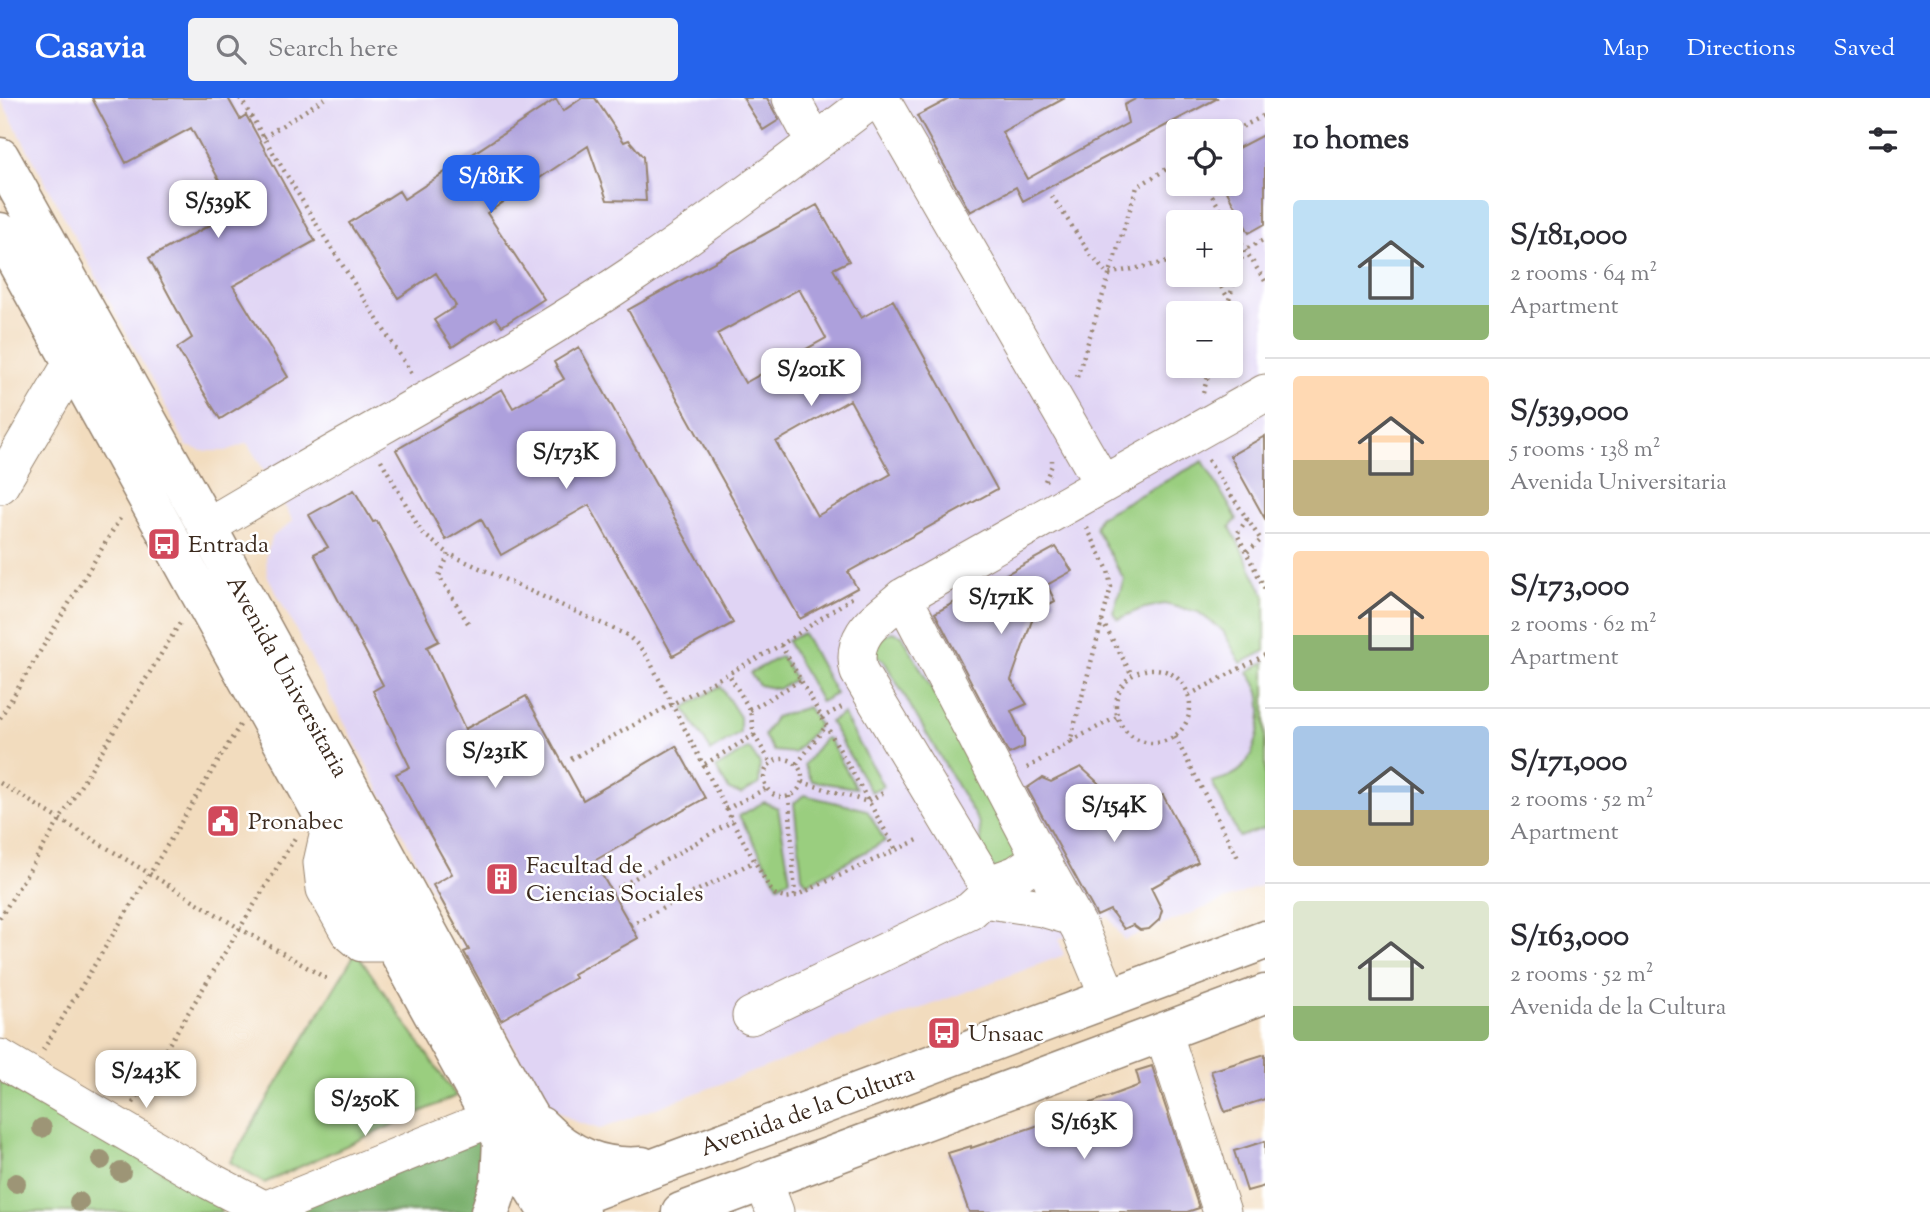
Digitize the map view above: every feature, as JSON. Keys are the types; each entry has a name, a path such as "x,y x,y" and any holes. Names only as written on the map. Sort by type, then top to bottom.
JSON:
{"highway":[{"name":"Avenida Universitaria","path":"0,157 105,344 191,537 510,1118 563,1207"},
{"name":"Avenida Universitaria","path":"0,232 140,484 191,537 200,590 323,815 394,943 510,1118"},
{"path":"72,363 105,344"},
{"name":"Avenida de la Cultura","path":"563,1207 675,1159 1265,940"},
{"name":"Avenida de la Cultura","path":"681,1212 769,1196 1163,1032 1265,994"},
{"path":"490,1212 499,1187 510,1118 606,1166 646,1165 675,1159"}],"street":[{"path":"791,98 815,143"},
{"path":"191,537 274,486 429,401 634,274 874,98"},
{"path":"880,98 1103,484"},
{"path":"0,485 72,363"},
{"path":"1073,917 985,892 859,672 857,662 860,639 865,630 903,597 1265,393"},
{"path":"903,597 1073,917 1109,998"},
{"path":"751,1016 970,911 985,892 1041,858"},
{"path":"1163,1032 1222,1212"},
{"path":"14,1067 262,1211 510,1118"}],"path":[{"path":"240,98 429,401"},
{"path":"264,137 325,98"},
{"path":"1243,126 1265,115"},
{"path":"1075,384 1107,274 1137,187 1166,169"},
{"path":"1052,196 1091,256 1107,274"},
{"path":"1228,301 1244,250 1265,239"},
{"path":"1244,250 1265,281"},
{"path":"1107,274 1166,262"},
{"path":"1222,287 1229,298"},
{"path":"1043,485 1052,465 1052,452"},
{"path":"1203,452 1261,540 1247,553"},
{"path":"378,454 422,533 449,554 627,635 639,646 772,892 782,898 794,897 920,839"},
{"path":"0,718 140,484"},
{"path":"1247,519 1237,534 1265,589"},
{"path":"1070,742 1111,587 1110,578 1083,521"},
{"path":"449,554 439,576 468,623"},
{"path":"0,918 200,590"},
{"path":"571,759 781,645 858,594"},
{"path":"1102,621 1132,675"},
{"path":"781,645 897,850"},
{"path":"1189,695 1265,654"},
{"path":"1142,670 1166,670 1184,684 1189,695 1191,707 1184,729 1164,743 1141,742 1130,736 1117,717 1117,694 1132,675 1142,670"},
{"path":"728,673 750,710 754,735 771,763"},
{"path":"750,710 801,680"},
{"path":"14,1067 151,875 258,695"},
{"path":"821,718 842,707"},
{"path":"1002,784 1117,717"},
{"path":"797,764 826,726"},
{"path":"705,764 754,735"},
{"path":"1175,737 1238,858"},
{"path":"779,759 789,759 797,764 802,772 799,788 789,796 777,796 768,788 764,777 771,763 779,759"},
{"path":"802,782 868,802 886,791"},
{"path":"0,783 329,980"},
{"path":"726,809 768,788"},
{"path":"789,796 794,897"},
{"path":"118,1128 239,928 323,815"},
{"path":"611,892 733,821"},
{"path":"630,925 755,861"}],"shaded area":[{"path":"0,98 1265,98 1265,884 1124,940 1108,916 1059,940 1064,955 600,1129 574,1121 552,1107 534,1085 267,575 266,556 272,537 293,521 274,486 247,443 226,451 202,451 187,446"}],"green space":[{"path":"1203,461 1237,519 1230,527 1265,596 1265,651 1241,663 1223,631 1198,612 1164,604 1141,609 1118,619 1113,612 1124,579 1095,528 1099,517"},
{"path":"892,632 902,635 1023,854 998,873 982,853 979,823 884,661 871,652 876,640"},
{"path":"803,633 836,694 821,702 787,641"},
{"path":"781,656 795,679 778,689 759,685 750,673"},
{"path":"1265,662 1265,828 1239,837 1212,782 1239,771 1252,752 1260,721 1261,701 1248,672"},
{"path":"720,686 740,717 740,733 711,751 684,708"},
{"path":"808,707 819,725 794,753 774,751 764,736 775,717"},
{"path":"843,714 883,786 871,792 830,722"},
{"path":"825,738 829,739 856,788 812,781 804,765"},
{"path":"749,748 760,764 759,784 741,794 729,790 716,768"},
{"path":"804,795 867,810 885,841 807,884 802,876 794,803"},
{"path":"764,802 778,808 790,879 778,885 739,816"},
{"path":"356,952 456,1096 264,1183 230,1162"},
{"path":"0,1081 220,1203 221,1212 0,1212"},
{"path":"478,1131 499,1167 483,1212 279,1212"}],"building":[{"path":"92,98 228,98 240,119 246,115 315,241 233,286 288,377 220,419 177,348 192,338 149,258 236,211 191,128 126,163"},
{"path":"582,98 595,98 624,142 629,140 643,157 646,201 607,200 588,146 487,213 544,299 502,326 496,318 452,347 434,320 456,306 436,273 398,298 349,223 399,191 404,199 556,99 563,111"},
{"path":"743,98 767,98 779,120 763,130"},
{"path":"951,98 1065,98 1002,132 1027,179 1128,123 1124,105 1137,98 1218,98 1178,119 1166,119 1166,125 1023,201 1016,187 970,212 917,116"},
{"path":"1265,134 1265,224 1249,233 1243,222 1243,210 1237,210 1229,196 1243,196 1243,145"},
{"path":"817,205 849,261 833,269 861,318 893,300 997,489 848,572 857,588 800,619 628,310","holes":["799,289 826,338 745,383 717,334","850,400 891,474 817,516 776,442"]},
{"path":"579,347 733,623 673,656 589,505 501,555 481,519 446,540 396,450 502,389 513,408 564,379 554,362"},
{"path":"1265,436 1265,519 1230,456"},
{"path":"354,490 373,522 377,521 439,641 427,647 465,729 526,696 583,800 676,746 705,798 594,861 638,938 573,974 575,978 501,1020 464,952 469,950 433,885 452,874 396,774 410,767 373,691 383,685 314,554 328,547 309,515"},
{"path":"1056,547 1072,571 1047,585 1055,601 1035,612 1011,680 1027,704 1011,711 1024,739 1024,747 1009,754 935,613"},
{"path":"1081,767 1106,790 1142,798 1163,795 1198,862 1151,888 1162,910 1159,920 1149,929 1140,930 1133,925 1124,929 1110,910 1097,916 1027,788 1042,778 1051,782"},
{"path":"1265,1054 1265,1099 1225,1112 1211,1071"},
{"path":"1152,1066 1199,1208 1187,1212 969,1212 948,1153 1045,1123 1044,1120 1140,1085 1136,1071"},
{"path":"1265,1141 1265,1186 1247,1191 1234,1151"}],"place":[{"name":"Entrada","path":"164,544"},
{"name":"Pronabec","path":"223,821"},
{"name":"Facultad de Ciencias Sociales","path":"502,879"},
{"name":"Unsaac","path":"944,1033"}]}
